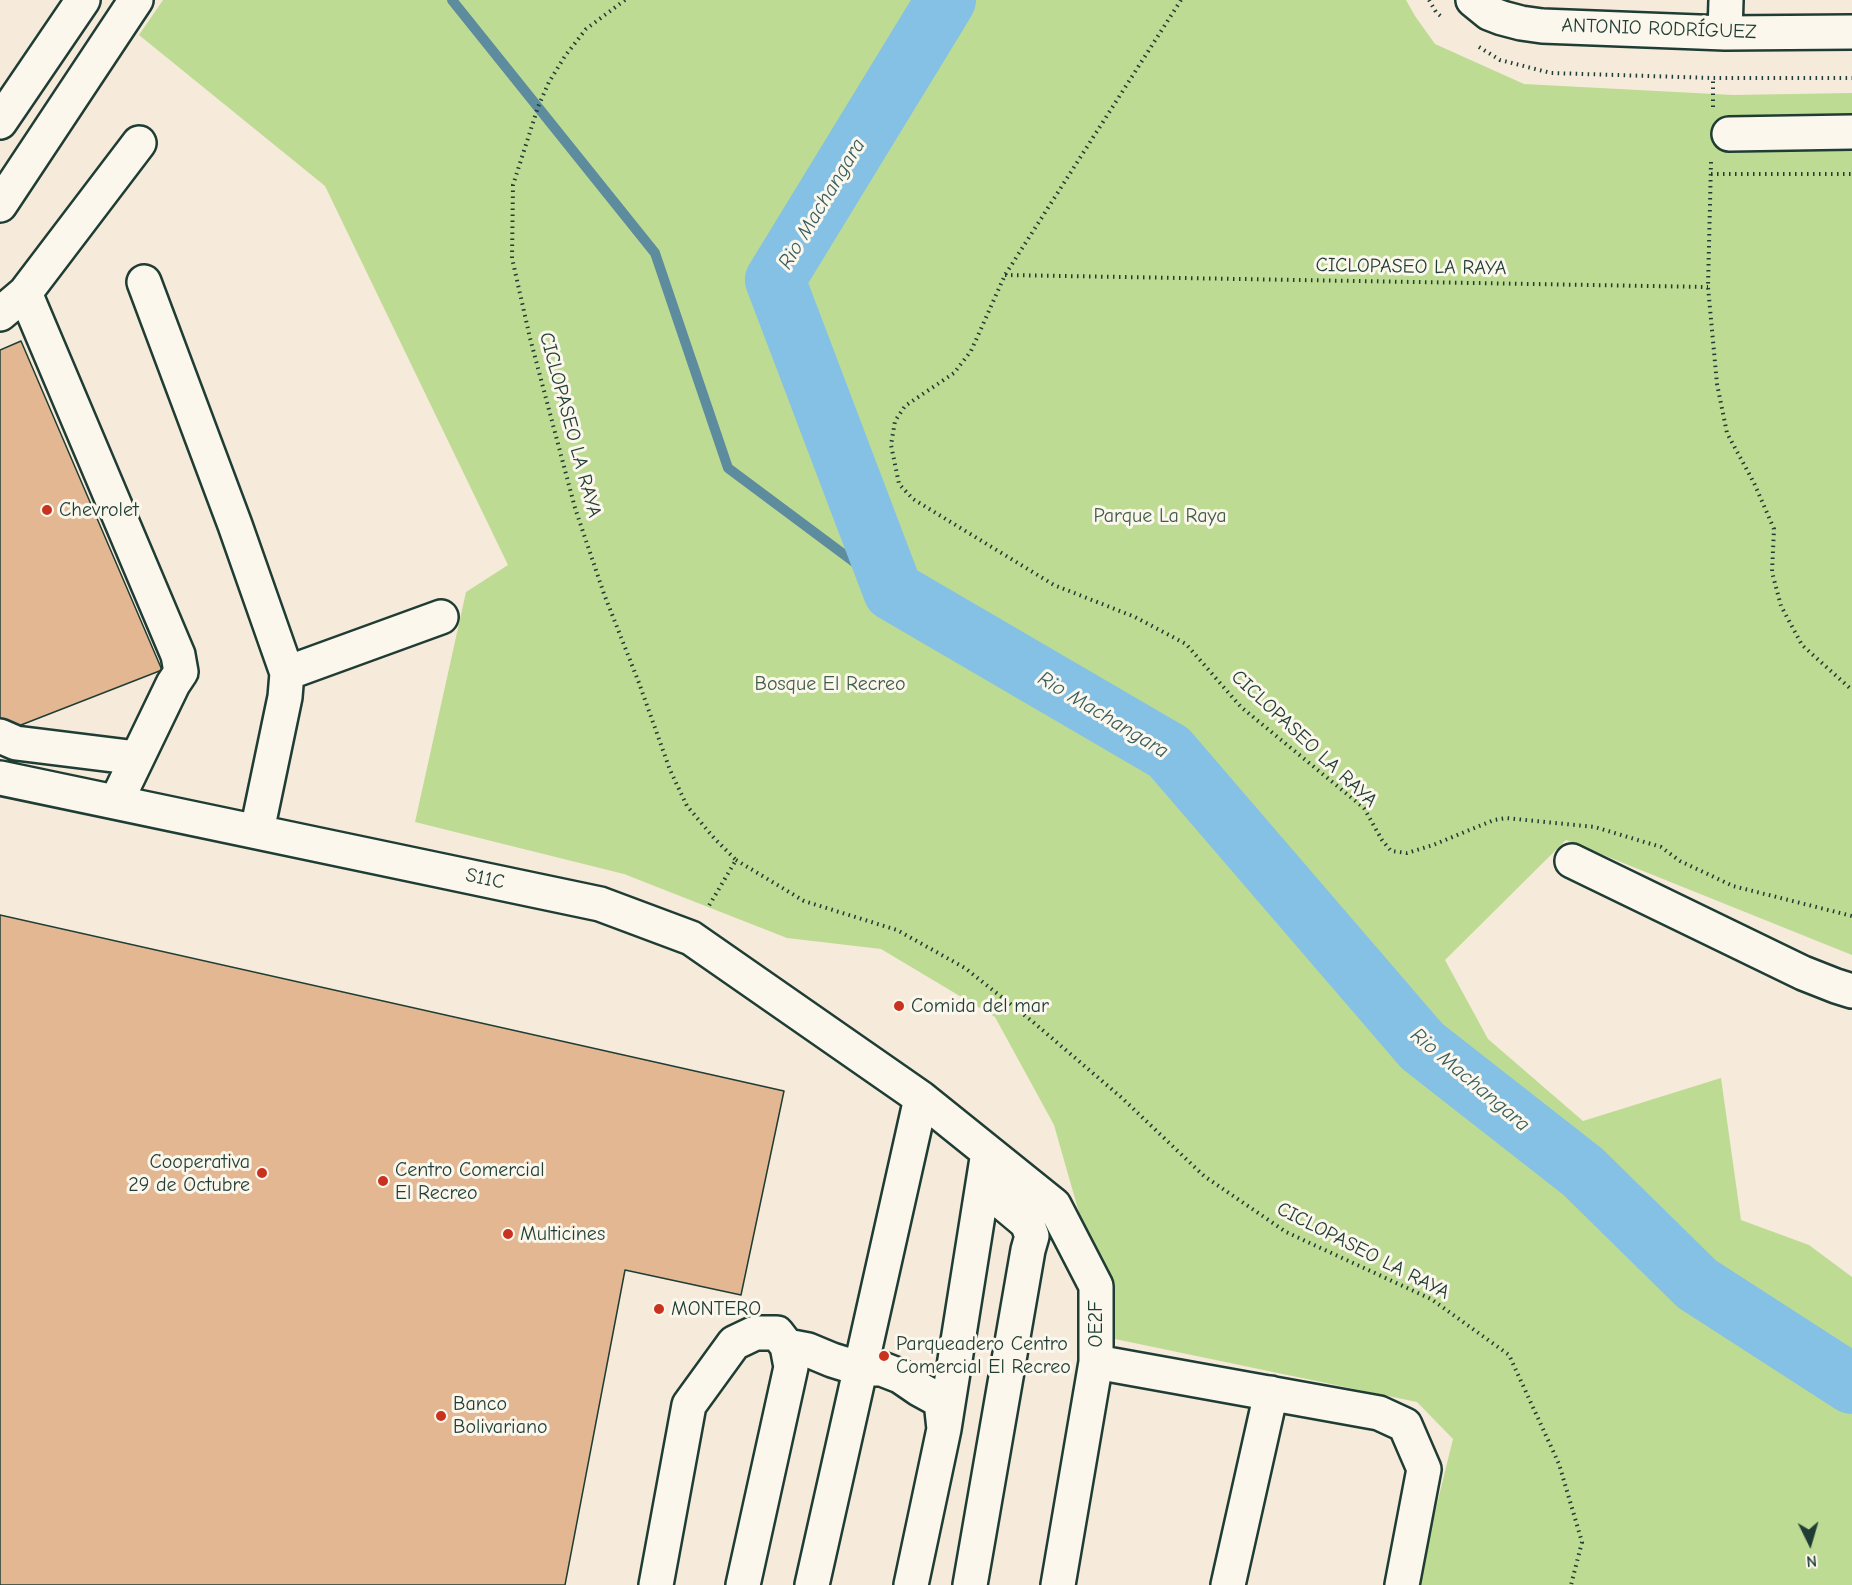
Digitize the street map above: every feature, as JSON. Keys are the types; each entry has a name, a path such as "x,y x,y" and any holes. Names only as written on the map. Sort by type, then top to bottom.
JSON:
{"street":[{"path":"0,84 55,0"},
{"path":"0,122 83,0"},
{"path":"0,178 117,0"},
{"path":"0,205 136,0"},
{"name":"ANTONIO RODRÍGUEZ","path":"1473,0 1489,13 1521,23 1542,26 1725,33 1852,32"},
{"path":"1725,33 1726,0"},
{"path":"1721,124 1852,132"},
{"path":"0,314 26,292 139,144"},
{"path":"144,282 231,514 287,673 285,697 257,831"},
{"path":"26,292 178,655 181,672 116,802"},
{"path":"287,673 441,617"},
{"path":"0,736 16,743 137,758"},
{"name":"S11C","path":"0,778 600,904 691,938 921,1098"},
{"path":"1572,861 1803,972 1852,991"},
{"path":"813,1585 921,1098"},
{"name":"OE2F","path":"921,1098 1054,1205 1096,1286 1096,1362 1058,1585"},
{"path":"911,1585 944,1429 988,1152"},
{"path":"970,1585 1032,1236 1027,1223 982,1186"},
{"path":"656,1585 689,1405 734,1343 755,1332 777,1333 787,1346 791,1367 742,1585"},
{"path":"787,1346 808,1350 861,1369 882,1369 900,1376 941,1401 944,1429"},
{"path":"1096,1362 1379,1413 1405,1425 1424,1469 1402,1585"},
{"path":"1228,1585 1271,1393"}],"path":[{"name":"CICLOPASEO LA RAYA","path":"625,0 586,29 565,56 549,82 538,107 513,185 512,258 530,338 575,508 604,594 670,770 687,806 736,860 804,901 897,930 965,969 1033,1022 1122,1098 1204,1176 1286,1232 1431,1299 1509,1355 1559,1464 1582,1542 1571,1585"},
{"name":"CICLOPASEO LA RAYA","path":"1181,0 1005,275 971,351 954,373 905,405 894,421 891,445 899,484 913,499 1054,585 1135,617 1186,644 1241,707 1364,808 1391,851 1407,853 1494,820 1506,818 1595,827 1660,847 1680,861 1733,886 1852,916"},
{"path":"1429,0 1436,12 1451,25"},
{"path":"1474,44 1500,60 1551,73 1713,78 1852,78"},
{"path":"1713,78 1721,124"},
{"path":"1711,162 1708,287 1717,384 1727,433 1754,483 1774,529 1772,572 1781,606 1802,645 1852,690"},
{"path":"1711,174 1852,174"},
{"name":"CICLOPASEO LA RAYA","path":"1005,275 1708,287"},
{"path":"691,938 736,860"}],"green space":[{"name":"Parque La Raya","path":"163,0 1406,0 1435,44 1524,84 1733,95 1852,93 1852,955 1566,840 1445,960 1488,1039 1583,1121 1721,1078 1741,1220 1809,1245 1852,1277 1852,1585 1417,1585 1453,1439 1417,1402 1115,1339 1054,1125 995,1017 881,949 787,938 624,874 415,822 466,592 508,565 325,186 139,35"}],"building":[{"name":"Chevrolet","path":"21,341 162,670 3,732 0,728 0,350"},
{"name":"Centro Comercial El Recreo","path":"0,915 784,1091 741,1295 625,1270 565,1585 0,1585"}],"waterway":[{"path":"452,0 655,253 728,468 893,591"},
{"name":"Rio Machangara","path":"946,0 775,280 893,591 1169,752 1422,1046 1583,1172 1697,1284 1852,1384"}],"place":[{"name":"Chevrolet","path":"47,510"},
{"name":"Comida del mar","path":"899,1006"},
{"name":"Cooperativa 29 de Octubre","path":"262,1173"},
{"name":"Centro Comercial El Recreo","path":"383,1181"},
{"name":"Multicines","path":"508,1234"},
{"name":"MONTERO","path":"659,1309"},
{"name":"Parqueadero Centro Comercial El Recreo","path":"884,1356"},
{"name":"Banco Bolivariano","path":"441,1416"}],"park label":[{"name":"Bosque El Recreo","path":"830,684"}]}
